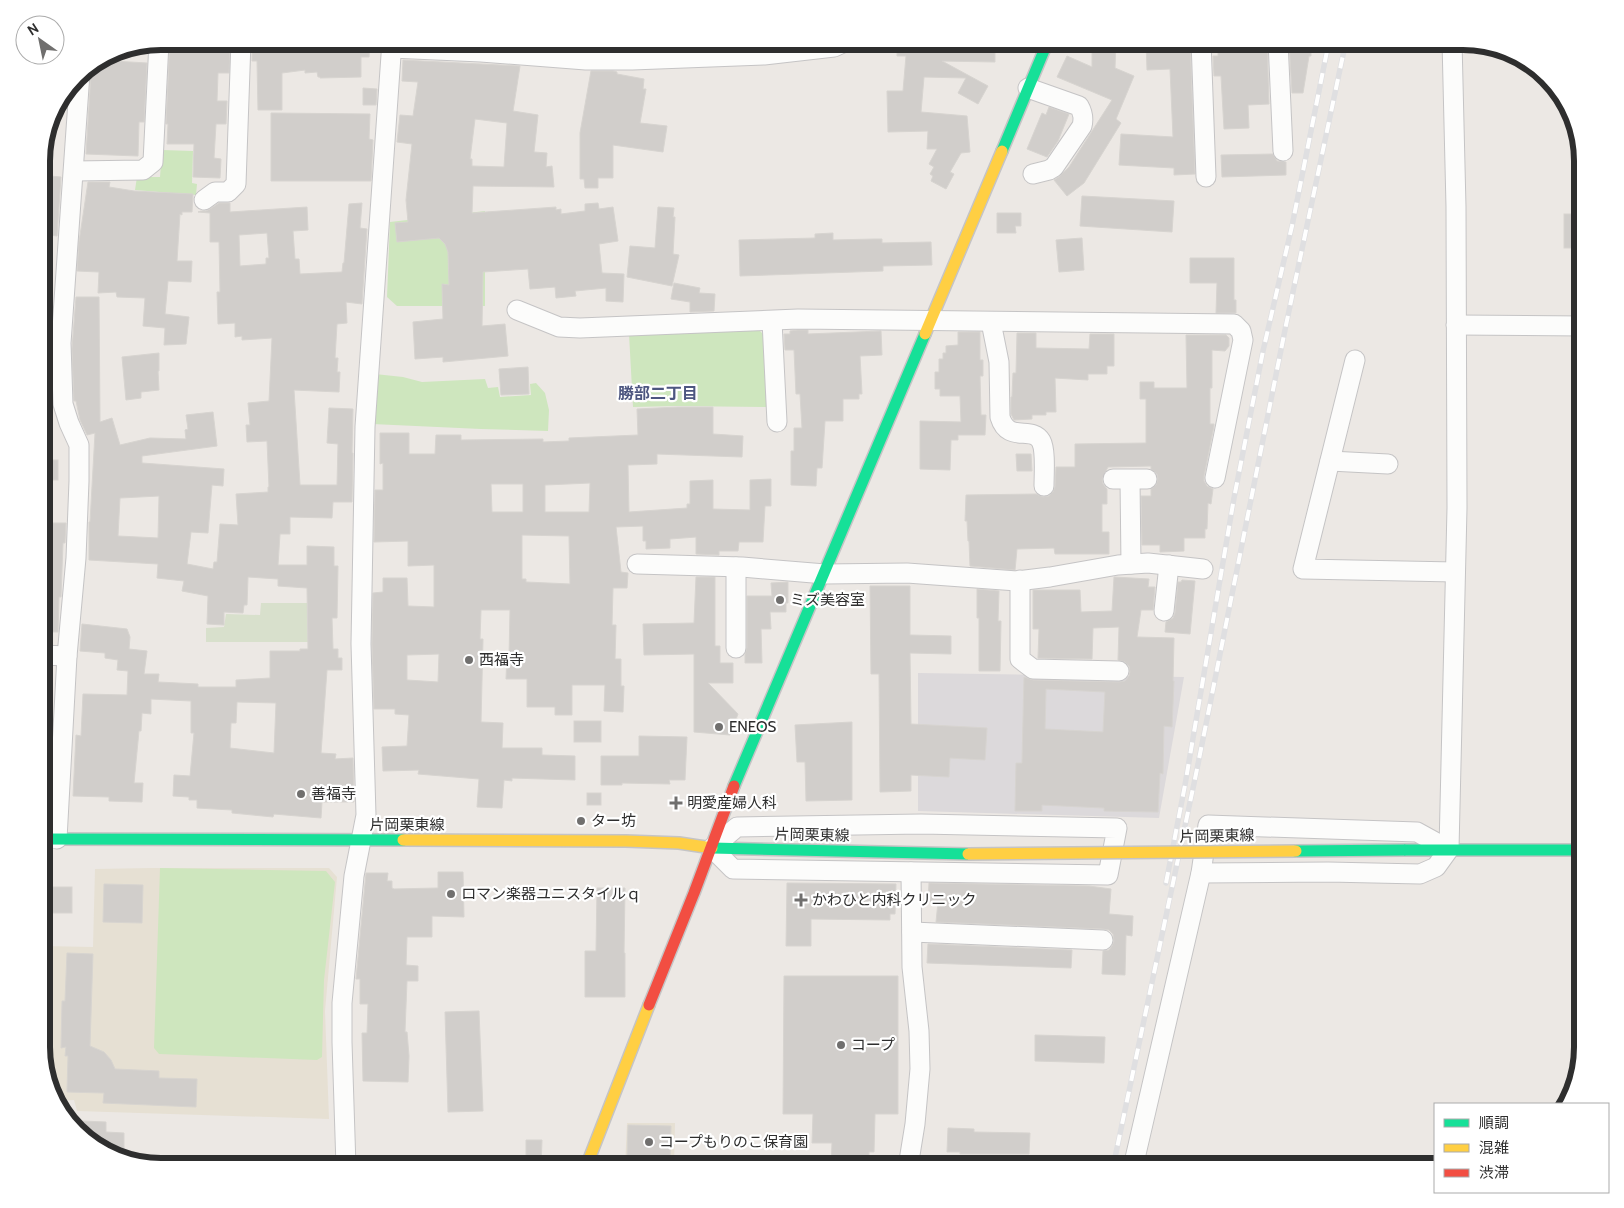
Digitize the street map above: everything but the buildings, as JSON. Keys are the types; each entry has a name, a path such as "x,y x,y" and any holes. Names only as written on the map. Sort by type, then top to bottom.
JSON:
{"main road":[{"path":"589,1158 712,848 728,801 1044,50"},
{"name":"片岡栗東線","path":"50,839 626,841 679,843 712,848 968,854 1448,849 1574,850"}],"street":[{"path":"74,171 143,170 153,162 159,50"},
{"path":"204,200 215,192 228,192 236,184 240,50"},
{"path":"346,1158 342,1003 354,876 366,815 361,644 365,427 392,50"},
{"path":"459,50 586,60 764,56 811,50"},
{"path":"1201,50 1206,177"},
{"path":"1278,50 1283,151"},
{"path":"1200,873 1328,872 1420,874 1436,867 1448,849 1457,508 1456,207 1452,50"},
{"path":"50,829 76,558 79,445 63,404 61,343 79,86"},
{"path":"1028,88 1079,106 1083,112 1082,126 1058,163 1049,170 1033,174"},
{"path":"517,310 559,327 580,328 798,319 1234,324 1241,331 1243,340 1215,478"},
{"path":"772,320 778,422"},
{"path":"991,322 1000,362 1000,417 1002,424 1012,433 1036,436 1041,440 1043,446 1044,486"},
{"path":"1456,325 1574,326"},
{"path":"1355,360 1303,569 1455,572"},
{"path":"1330,461 1388,464"},
{"path":"1130,479 1131,564"},
{"path":"637,564 736,567 825,574 907,573 1020,580 1050,578 1118,564 1148,563 1203,569"},
{"path":"1164,611 1169,565"},
{"path":"736,567 736,648"},
{"path":"1020,580 1020,660 1033,669 1119,671"},
{"path":"50,655 67,656"},
{"path":"921,824 1117,828 1108,875 733,869 712,848 737,827 921,824"},
{"path":"1135,1158 1200,873 1208,825 1417,832 1448,849"},
{"path":"1011,874 1012,826"},
{"path":"909,1158 920,1069 919,1030 912,967 911,872"},
{"path":"912,932 1103,940"}],"shaded area":[{"path":"918,673 1184,677 1159,818 918,811"},
{"path":"329,868 337,877 325,1011 329,1119 77,1111 74,1100 64,1101 58,1090 50,1054 50,946 93,947 95,869"},
{"name":"コープもりのこ保育園","path":"627,1123 675,1123 674,1158 625,1158"},
{"path":"188,1157 235,1158 188,1158"}],"green space":[{"path":"162,150 193,151 192,183 197,184 196,195 135,190 137,177 160,177"},
{"path":"485,211 485,306 397,306 387,297 390,222"},
{"path":"759,330 765,336 769,407 633,407 629,334"},
{"path":"375,374 403,377 422,382 485,379 488,388 498,387 500,397 531,395 530,384 536,383 545,393 549,410 548,431 372,424"},
{"path":"261,603 307,603 308,642 206,642 206,628 224,627 226,614 260,615"},
{"path":"160,868 326,871 335,882 324,980 322,1057 317,1060 159,1054 154,1048"}],"railway":[{"path":"1166,883 1185,785 1234,498 1263,351 1292,226 1327,50"},
{"path":"1115,1158 1196,774 1286,325 1344,50"}],"traffic: fast":[{"path":"1002,151 1044,50"},
{"path":"734,786 925,334"},
{"path":"50,839 403,840"},
{"path":"712,848 968,854"},
{"path":"1404,850 1574,850"},
{"path":"1296,851 1404,850"}],"traffic: slow":[{"path":"925,334 1002,151"},
{"path":"403,840 626,841 679,843 712,848"},
{"path":"968,854 1296,851"},
{"path":"590,1158 649,1005"}],"traffic: jam":[{"path":"649,1005 734,786"}],"place":[{"name":"ミズ美容室","path":"780,600"},
{"name":"西福寺","path":"469,660"},
{"name":"ENEOS","path":"719,727"},
{"name":"善福寺","path":"301,794"},
{"name":"明愛産婦人科","path":"676,803"},
{"name":"ター坊","path":"581,821"},
{"name":"ロマン楽器ユニスタイルｑ","path":"451,894"},
{"name":"かわひと内科クリニック","path":"801,900"},
{"name":"コープ","path":"841,1045"},
{"name":"コープもりのこ保育園","path":"649,1142"}],"district":[{"name":"勝部二丁目","path":"658,393"}]}
